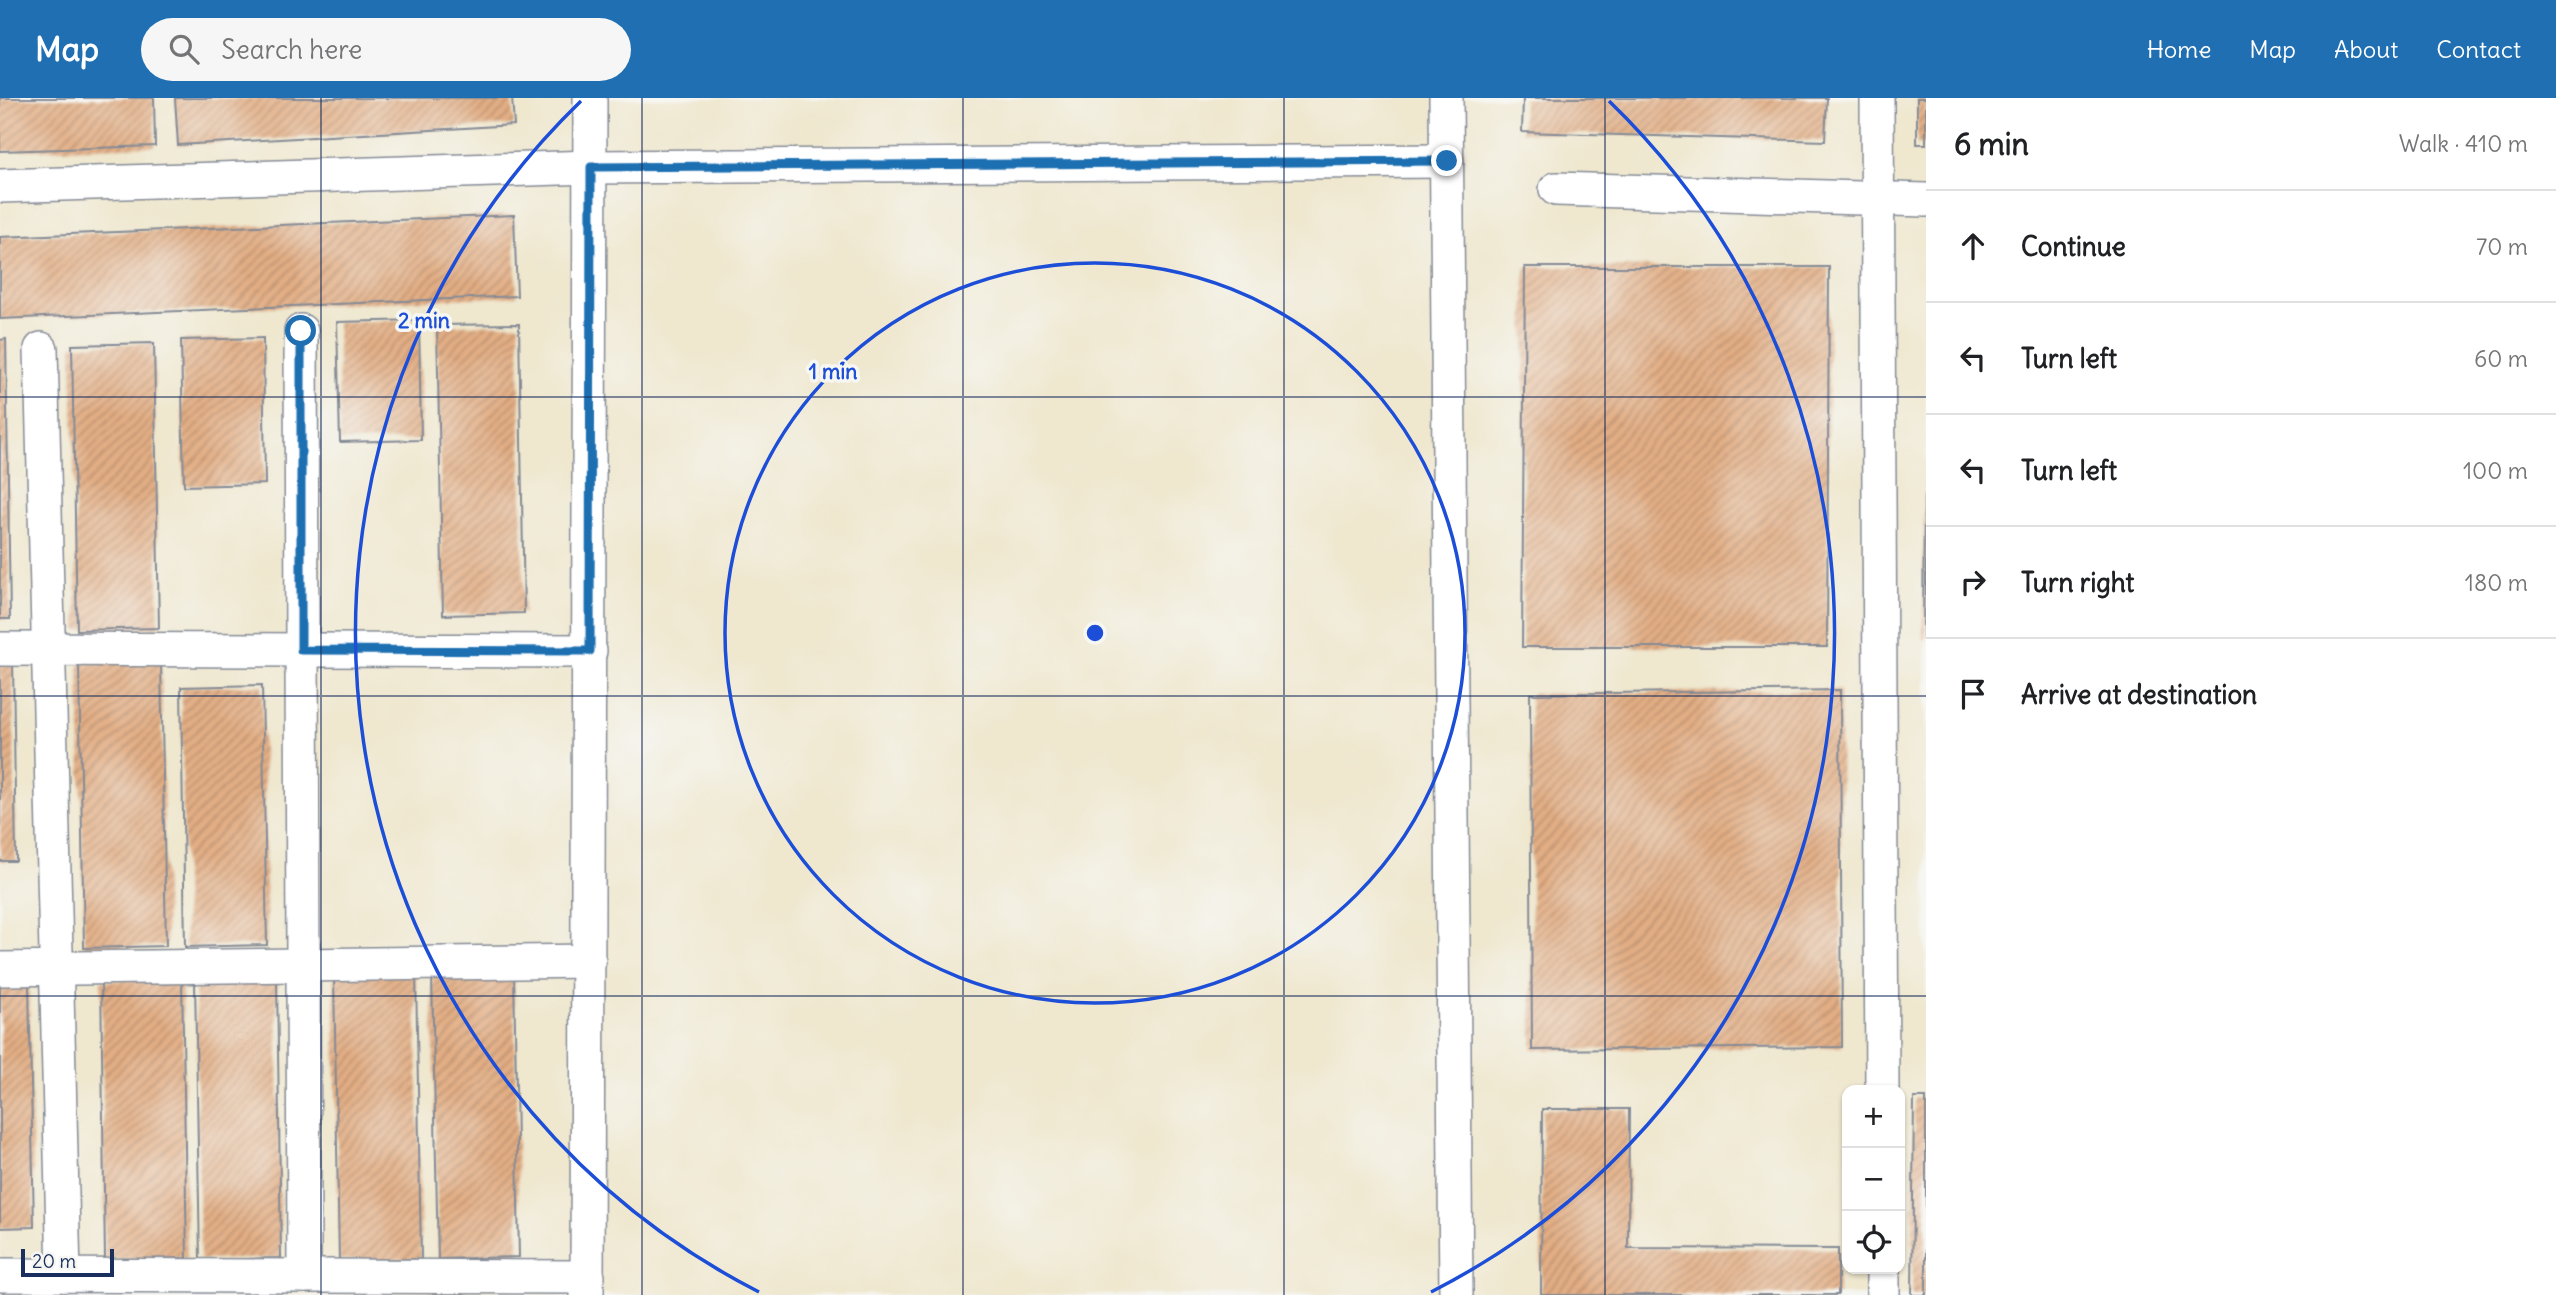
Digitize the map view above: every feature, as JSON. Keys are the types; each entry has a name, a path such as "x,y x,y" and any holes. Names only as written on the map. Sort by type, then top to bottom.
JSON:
{"street":[{"path":"0,1275 304,1276 587,1286 590,98"},
{"path":"1446,98 1456,1295"},
{"path":"1877,98 1882,1085"},
{"path":"0,187 591,167 1447,161"},
{"path":"1556,189 1926,200"},
{"path":"301,331 304,1276"},
{"path":"41,349 64,1275"},
{"path":"0,649 590,651"},
{"path":"0,969 589,961"},
{"path":"1883,1274 1883,1295"}],"building":[{"path":"0,98 154,98 155,146 0,151"},
{"path":"175,98 512,98 514,125 178,145"},
{"path":"1523,98 1827,98 1825,141 1522,132"},
{"path":"1917,98 1926,98 1926,144 1917,144"},
{"path":"514,215 517,296 0,319 0,237"},
{"path":"1525,267 1829,267 1827,647 1522,647"},
{"path":"419,320 421,440 340,442 337,322"},
{"path":"519,324 524,613 443,615 437,325"},
{"path":"263,338 265,484 184,486 181,340"},
{"path":"6,339 10,619 0,619 0,340"},
{"path":"154,343 159,628 77,630 72,345"},
{"path":"1926,496 1926,639 1923,639"},
{"path":"161,661 166,946 84,948 79,663"},
{"path":"13,662 16,861 0,861 0,663"},
{"path":"262,685 267,945 185,947 181,687"},
{"path":"1840,690 1842,1047 1532,1050 1530,694"},
{"path":"514,972 519,1257 438,1259 432,974"},
{"path":"416,973 421,1259 339,1260 334,975"},
{"path":"182,979 187,1258 105,1260 101,981"},
{"path":"277,979 281,1258 200,1260 195,981"},
{"path":"29,984 34,1227 0,1228 0,985"},
{"path":"1914,1098 1926,1098 1926,1295 1912,1295"},
{"path":"1542,1109 1629,1109 1628,1248 1838,1249 1838,1295 1541,1295"}],"route":[{"path":"301,331 301,650 590,651 591,167 1447,161"}]}
